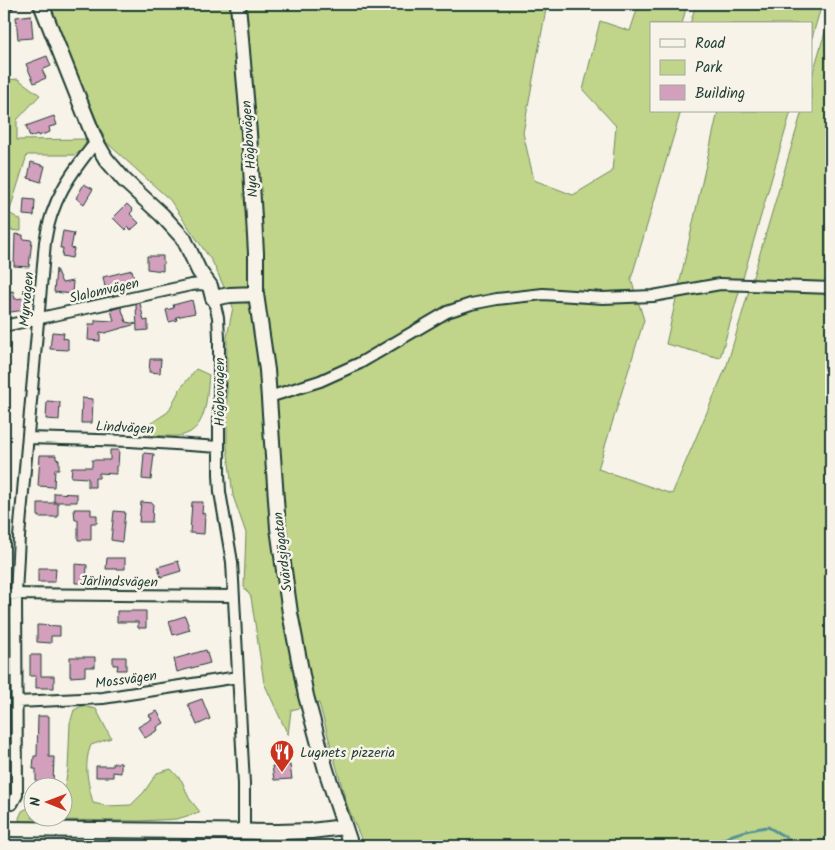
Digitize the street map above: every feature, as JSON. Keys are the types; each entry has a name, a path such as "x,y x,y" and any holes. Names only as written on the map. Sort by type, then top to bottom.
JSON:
{"street":[{"path":"4,8 8,4"},
{"name":"Högbovägen","path":"42,4 96,142 106,159 124,180 176,230 188,247 199,272 211,292 218,317 220,492 231,552 244,832"},
{"name":"Nya Högbovägen","path":"238,4 256,253 256,294"},
{"name":"Myrvägen","path":"4,805 14,802 17,795 16,594 19,533 45,242 51,212 66,183 96,142"},
{"name":"Slalomvägen","path":"4,326 190,285 201,284 211,292"},
{"path":"269,397 320,381 360,362 447,312 497,298 543,294 603,298 652,296 720,284 831,288"},
{"path":"211,292 230,295 256,294"},
{"name":"Svärdsjögatan","path":"256,294 262,327 269,397 278,528 290,613 306,696 326,770 351,846"},
{"name":"Lindvägen","path":"28,438 130,441 219,447"},
{"name":"Järlindsvägen","path":"4,594 234,596"},
{"name":"Mossvägen","path":"17,702 103,698 238,676"},
{"path":"4,830 299,832 344,827"}],"green space":[{"path":"44,4 547,4 523,133 534,180 573,195 612,172 616,126 583,90 600,21 630,31 639,4 687,4 682,22 650,22 650,112 681,112 631,279 644,320 598,469 672,494 727,365 802,112 812,112 812,76 831,12 831,846 364,846 347,805 319,703 291,710 288,735 264,683 251,597 244,587 246,533 233,496 227,447 227,337 233,307 213,263 170,200 106,142 50,11"},
{"path":"696,4 822,4 812,38 812,22 691,22"},
{"path":"18,79 40,95 17,120 17,140 86,139 85,148 75,155 27,155 9,213 21,220 21,231 8,230 4,235 4,80"},
{"path":"718,112 791,112 720,358 666,344"},
{"path":"196,369 209,375 205,408 197,426 190,432 180,436 147,434 145,427 168,412 180,389"},
{"path":"82,706 96,709 111,738 91,745 89,752 87,774 93,803 107,806 131,805 144,792 157,773 171,769 182,781 189,798 200,812 177,819 139,821 72,820 72,778 66,778 70,723 74,710"},
{"path":"22,811 22,823 20,823 19,818"}],"building":[{"path":"31,15 33,38 18,39 16,17"},
{"path":"47,56 51,66 42,70 46,78 34,83 26,64"},
{"path":"54,116 57,125 49,127 50,132 30,137 26,126"},
{"path":"31,162 45,166 41,182 28,178"},
{"path":"84,184 93,189 84,204 76,198"},
{"path":"24,199 35,200 34,216 23,215"},
{"path":"127,204 133,210 130,214 139,223 131,230 128,227 125,230 113,218"},
{"path":"63,231 74,233 71,248 74,249 72,258 62,256 63,248 60,248"},
{"path":"15,234 23,235 23,239 32,240 29,267 14,266"},
{"path":"147,256 163,256 163,271 147,269"},
{"path":"56,269 62,283 73,281 72,294 54,292"},
{"path":"132,270 135,283 112,288 112,285 105,287 103,277"},
{"path":"13,291 15,299 23,298 25,310 4,313 4,293"},
{"path":"192,300 195,313 176,317 177,320 169,322 166,310 174,308 173,305"},
{"path":"140,303 144,321 148,320 148,330 137,331 136,304"},
{"path":"121,307 126,322 136,324 105,333 100,332 100,341 88,340 89,324 95,324 95,320 114,321 111,310"},
{"path":"52,332 64,333 63,338 68,339 68,350 50,349"},
{"path":"150,359 161,359 160,373 149,372"},
{"path":"82,398 93,399 92,423 81,423"},
{"path":"47,401 60,402 59,420 46,419"},
{"path":"110,450 119,450 116,474 99,473 99,478 95,478 95,487 88,487 88,478 71,477 72,467 92,467 92,460 110,460"},
{"path":"144,453 154,454 151,480 142,479"},
{"path":"40,455 56,455 56,459 59,460 59,469 55,469 54,487 38,486"},
{"path":"54,493 77,494 77,502 54,502"},
{"path":"141,502 153,503 152,522 139,522"},
{"path":"192,502 203,502 202,513 205,514 204,534 190,533"},
{"path":"38,503 58,503 58,517 38,517"},
{"path":"74,509 91,509 91,515 97,515 97,523 91,523 91,540 78,540 78,520 75,520"},
{"path":"114,511 125,512 122,542 111,540"},
{"path":"107,558 125,558 125,569 106,569"},
{"path":"178,561 181,571 161,577 158,567"},
{"path":"75,564 87,565 86,583 75,583"},
{"path":"38,568 56,568 55,582 38,582"},
{"path":"117,611 146,611 146,628 138,628 138,622 117,622"},
{"path":"185,616 190,630 173,635 169,621"},
{"path":"37,625 60,626 60,636 51,636 51,643 37,642"},
{"path":"206,650 210,663 177,672 174,659"},
{"path":"30,655 41,655 41,676 54,676 54,688 36,688 36,676 30,676"},
{"path":"70,657 95,657 95,667 85,667 85,676 70,677"},
{"path":"113,657 126,657 126,670 117,670 118,665 113,665"},
{"path":"202,699 210,719 197,725 188,704"},
{"path":"157,711 164,723 157,727 158,730 145,738 138,727 152,719 149,715"},
{"path":"38,716 49,716 49,757 54,757 53,778 36,778 36,769 33,769 34,756 37,756"},
{"path":"113,763 121,763 121,773 113,772 113,777 96,777 96,766 113,766"},
{"name":"Lugnets pizzeria","path":"290,765 292,779 274,780 272,766"}],"waterway":[{"path":"819,846 828,834 831,809"},
{"path":"715,846 732,835 768,827 801,846"}],"place":[{"name":"Lugnets pizzeria","path":"282,773"}]}
